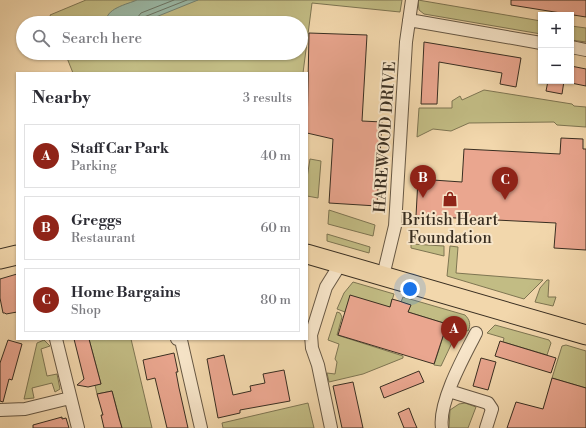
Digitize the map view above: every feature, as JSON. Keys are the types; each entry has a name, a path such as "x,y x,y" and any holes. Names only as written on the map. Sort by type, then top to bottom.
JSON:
{"main road":[{"path":"308,254 586,335"},
{"path":"0,259 16,255"}],"street":[{"name":"HAREWOOD DRIVE","path":"383,276 395,226 409,20 412,0"},
{"path":"409,20 538,42"},
{"path":"574,48 586,50"},
{"path":"331,428 318,364 312,348 312,335 326,287 340,263"},
{"path":"442,428 441,415 449,391 476,333"},
{"path":"56,340 78,428"},
{"path":"181,340 201,428"},
{"path":"449,391 488,404 492,409 486,428"},
{"path":"0,410 25,409 70,398"}],"shaded area":[{"path":"86,0 402,0 400,12 312,3 308,34 308,16 50,15"},
{"path":"418,0 538,20 538,33 424,14 419,10"},
{"path":"574,26 586,28 586,42 574,40"},
{"path":"68,60 305,60 303,72 73,72"},
{"path":"484,90 586,107 586,127 557,125 554,122 469,123 451,131 433,129 417,137 419,108 452,108 452,101 460,96 462,100"},
{"path":"310,159 321,161 318,198 308,196 308,172"},
{"path":"329,210 375,225 373,236 328,224"},
{"path":"327,234 370,247 369,253 327,241"},
{"path":"411,244 444,246 444,256 411,248"},
{"path":"450,246 458,247 456,273 543,280 524,299 447,276"},
{"path":"547,280 549,280 548,297 556,297 553,306 535,302 540,288"},
{"path":"353,282 394,294 390,307 345,312 337,309 344,293"},
{"path":"403,297 465,315 468,319 470,327 468,331 459,328 441,366 434,365 447,324 408,312 410,305 401,302"},
{"path":"337,312 340,313 342,317 337,335 403,356 403,358 363,374 329,382 327,373 335,374 337,362 335,359 339,344 328,340"},
{"path":"495,325 549,340 551,343 547,355 503,342 504,338 487,333"},
{"path":"44,340 50,346 41,349 47,376 57,374 60,389 55,392 52,383 32,388 34,398 24,399 37,343"},
{"path":"89,340 131,340 152,428 122,428 112,391 97,394 95,385 101,384"},
{"path":"566,345 586,351 586,388 552,378 562,346"},
{"path":"308,403 314,428 223,428 222,423"},
{"path":"465,403 476,407 468,428 449,428 450,410 459,404"}],"water":[{"path":"137,0 198,0 158,16 108,16 112,11 122,5"}],"building":[{"path":"511,0 586,0 586,17 574,15 574,12 555,12 511,5"},
{"path":"309,33 367,35 362,121 382,122 377,206 329,203 333,139 308,133"},
{"path":"424,42 521,58 516,87 500,84 502,73 439,62 437,104 421,104"},
{"path":"574,67 586,69 586,86 574,84"},
{"path":"547,84 564,84 562,94 546,91"},
{"path":"561,138 583,139 583,149 586,149 586,250 554,248 556,223 416,216 418,179 462,182 464,149 560,154"},
{"path":"16,274 16,312 3,313 0,298 0,279"},
{"path":"350,295 390,307 392,299 399,301 411,305 408,312 447,324 434,364 338,335"},
{"path":"8,340 22,344 12,380 9,379 3,402 0,401 0,363"},
{"path":"74,340 89,340 101,384 88,387 77,385 84,379"},
{"path":"500,341 556,358 551,373 495,356"},
{"path":"174,353 178,372 176,372 188,428 167,428 155,378 147,380 143,360"},
{"path":"224,355 233,395 251,391 250,386 265,383 263,374 284,370 290,401 240,410 240,413 218,418 207,359"},
{"path":"481,358 496,362 488,390 473,386"},
{"path":"419,371 424,382 384,398 380,387"},
{"path":"552,378 586,388 586,428 507,428 516,402 543,409"},
{"path":"353,382 363,428 342,428 333,386"},
{"path":"112,391 122,428 104,428 101,415 103,415 97,394"},
{"path":"409,408 417,428 404,428 398,413"},
{"path":"62,417 62,419 66,418 69,428 33,428 33,425"}],"place":[{"name":"Greggs","path":"423,198"},
{"name":"British Heart Foundation","path":"450,199"},
{"name":"Home Bargains","path":"505,200"},
{"name":"Staff Car Park","path":"454,349"}]}
